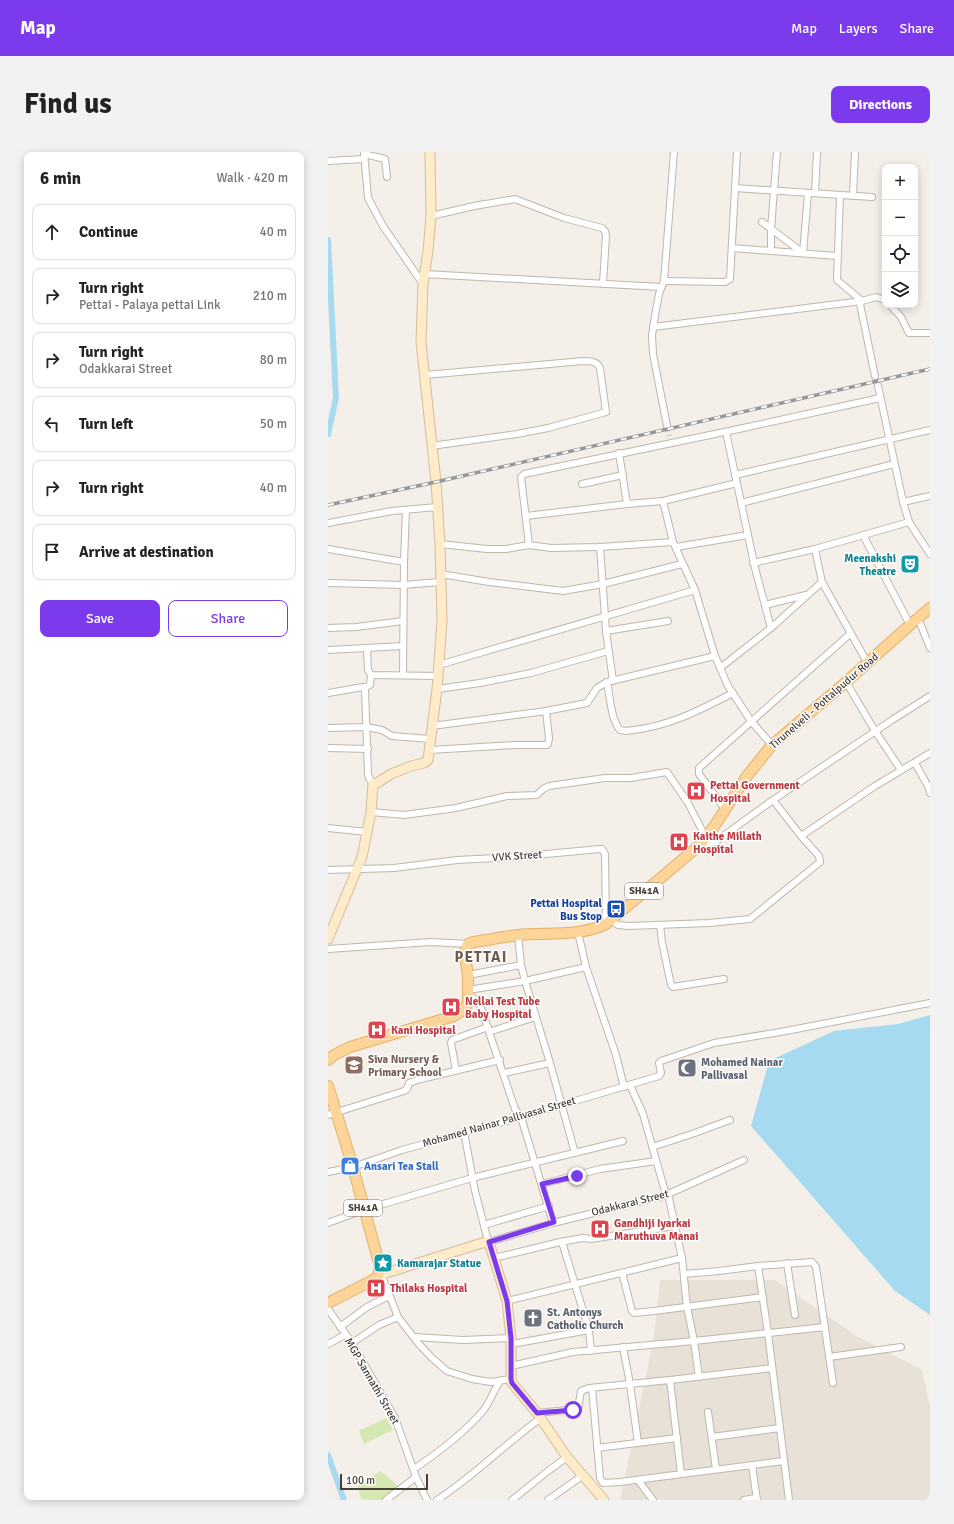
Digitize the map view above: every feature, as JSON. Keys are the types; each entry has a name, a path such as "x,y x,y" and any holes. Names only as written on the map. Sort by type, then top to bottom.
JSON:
{"main road":[{"name":"Tirunelveli - Pottalpudur Road","path":"468,944 472,942 518,935 578,932 598,928 609,922 703,841 747,776 772,745 930,608"},
{"path":"328,1060 334,1055 350,1047 454,1016 468,1005 468,975 465,957 468,944"},
{"name":"SH41A","path":"328,1086 332,1114 353,1167 363,1210 378,1258 380,1267 378,1275"},
{"path":"328,1302 373,1280 378,1275"}],"street":[{"path":"373,784 384,777 424,763 428,760 437,689 442,621 440,544 436,482 431,446 422,342 423,284 431,216 430,152"},
{"path":"667,426 653,354 653,327 662,284 674,152"},
{"path":"425,274 603,284 662,284 728,281 731,274 737,152"},
{"path":"771,251 771,229 777,152"},
{"path":"815,193 817,152"},
{"path":"853,196 855,152"},
{"path":"364,155 368,198 374,210 423,284"},
{"path":"328,161 364,155 384,159 387,178"},
{"path":"735,188 872,197"},
{"path":"803,253 808,193"},
{"path":"840,195 837,280 862,301"},
{"path":"431,216 482,204 515,199 564,218 602,228 605,231 606,236 603,284"},
{"path":"762,222 803,253"},
{"path":"732,248 837,256"},
{"path":"653,327 862,301 876,297 882,299"},
{"path":"862,301 860,304 876,376"},
{"path":"893,308 901,317 909,333 930,333"},
{"path":"425,375 583,361 593,362 600,368 606,412 540,429 431,446"},
{"path":"878,386 890,438 894,464 909,522 930,554"},
{"path":"529,545 522,475 670,440 726,432 880,398"},
{"path":"735,475 930,430"},
{"path":"726,432 753,563 771,628"},
{"path":"619,453 627,504"},
{"path":"741,503 894,464"},
{"path":"582,484 622,475"},
{"path":"526,516 664,501 737,483"},
{"path":"903,502 930,496"},
{"path":"664,501 675,545 682,564 695,590 720,668 728,686 752,721 772,745"},
{"path":"328,523 362,516 437,506"},
{"path":"403,675 403,585 406,510"},
{"path":"753,563 815,549 909,522"},
{"path":"440,544 487,549 506,549 529,545 550,548 675,545 748,535"},
{"path":"863,535 930,648"},
{"path":"600,547 613,713 620,730 626,731 666,724 687,716 733,693"},
{"path":"328,549 404,562"},
{"path":"815,549 822,582 867,662"},
{"path":"328,583 403,585 441,578 564,591 603,584 682,564"},
{"path":"720,668 771,628 822,582"},
{"path":"439,665 695,590"},
{"path":"765,605 806,595"},
{"path":"328,628 356,627 403,621"},
{"path":"606,631 668,621"},
{"path":"725,809 701,778 698,771 702,765 850,634"},
{"path":"328,650 403,646"},
{"path":"328,693 364,688 370,685 371,675 368,670 367,648"},
{"path":"437,689 480,683 531,673 608,651"},
{"path":"432,726 546,711 587,703 590,701 597,688 610,682 715,656"},
{"path":"371,675 438,676"},
{"path":"846,682 875,731 901,770"},
{"path":"329,934 362,857 370,812 373,784 369,778 366,690 364,688"},
{"path":"370,812 404,815 456,808 508,796 537,795 547,786 555,784 605,778 631,778 667,772 688,803 703,841 715,842 773,800 930,696"},
{"path":"430,750 547,745 549,738 546,711"},
{"path":"328,728 367,727 382,730 392,736 430,739"},
{"path":"328,748 368,749"},
{"path":"801,836 901,770 930,753"},
{"path":"915,763 930,789"},
{"path":"609,922 622,926 660,925 745,920 754,917 820,862 819,856 801,836 773,800"},
{"path":"328,828 367,832"},
{"name":"VVK Street","path":"357,870 394,868 457,860 602,849 605,854 609,922"},
{"path":"328,870 357,870"},
{"path":"660,925 671,985 674,987 724,979"},
{"path":"578,932 586,967 627,1086 643,1114 676,1226 684,1274 686,1307 694,1341 699,1377"},
{"path":"518,935 521,965 525,981 575,1153"},
{"path":"328,949 431,942 468,944"},
{"path":"468,975 521,965"},
{"path":"468,992 586,967"},
{"path":"468,992 480,1005 500,1060 515,1109 521,1117 554,1222"},
{"name":"Mohamed Nainar Pallivasal Street","path":"328,1172 353,1167 402,1150 521,1117 658,1076 661,1073 659,1063 661,1061 695,1048 720,1042 786,1032 930,1003"},
{"path":"456,1070 451,1044 452,1040 535,1017"},
{"path":"332,1114 404,1091 411,1082 500,1060"},
{"path":"504,1073 550,1063"},
{"path":"652,1148 730,1120"},
{"path":"464,1132 472,1178 484,1225 507,1301 511,1341 511,1379 515,1387 539,1416 567,1457 604,1500"},
{"path":"328,1223 363,1210 472,1178 623,1141"},
{"name":"Odakkarai Street","path":"489,1242 554,1222 667,1195 744,1160"},
{"path":"542,1184 600,1169 656,1161"},
{"path":"484,1225 549,1206"},
{"path":"494,1258 583,1238 591,1239 676,1226"},
{"path":"378,1275 489,1242"},
{"path":"562,1242 589,1330 591,1351"},
{"path":"507,1301 682,1258"},
{"path":"684,1274 720,1272 758,1266 808,1261 814,1264 833,1383"},
{"path":"787,1263 795,1315"},
{"path":"758,1266 764,1297 789,1500"},
{"path":"622,1273 628,1302 632,1312 637,1313 764,1297"},
{"path":"378,1275 384,1281 398,1317 432,1358 447,1371 472,1379 491,1382 511,1379"},
{"path":"340,1327 367,1307 389,1296"},
{"name":"MGP Sannathi Street","path":"328,1310 352,1343 396,1418 416,1476 427,1500"},
{"path":"352,1343 379,1325 398,1317"},
{"path":"511,1366 573,1352 825,1327"},
{"path":"415,1337 511,1341 589,1330"},
{"path":"328,1344 345,1335"},
{"path":"623,1347 630,1384 638,1443"},
{"path":"829,1357 901,1348"},
{"path":"437,1500 454,1489 539,1416 576,1410 579,1408 580,1394 581,1391 585,1389 772,1368"},
{"path":"670,1380 681,1474"},
{"path":"414,1470 446,1447 484,1410 500,1381"},
{"path":"592,1388 601,1481 610,1483 638,1480 784,1461"},
{"path":"708,1412 716,1469"},
{"path":"712,1436 780,1428"},
{"path":"598,1448 677,1438"},
{"path":"512,1500 567,1457"},
{"path":"744,1500 757,1499 752,1465"},
{"path":"386,1500 416,1476"},
{"path":"548,1500 582,1476"},
{"path":"638,1480 653,1500"}],"shaded area":[{"path":"660,1280 775,1280 855,1335 922,1370 930,1407 930,1500 620,1500 654,1336"}],"green space":[{"path":"386,1418 393,1430 364,1444 359,1431"},
{"path":"381,1471 400,1488 384,1500 362,1500 357,1486"}],"water":[{"path":"930,1015 930,1315 895,1291 751,1126 769,1061 834,1031 898,1024"}],"waterway":[{"path":"328,240 336,398 328,434"},
{"path":"328,1455 344,1500"}],"tunnel":[{"path":"667,426 669,436"}],"railway":[{"path":"328,505 436,482 930,369"}],"place":[{"name":"Meenakshi Theatre","path":"910,564"},
{"name":"Pettai Government Hospital","path":"696,791"},
{"name":"Kaithe Millath Hospital","path":"679,842"},
{"name":"Pettai Hospital Bus Stop","path":"616,909"},
{"name":"Nellai Test Tube Baby Hospital","path":"451,1007"},
{"name":"Kani Hospital","path":"377,1030"},
{"name":"Siva Nursery & Primary School","path":"354,1065"},
{"name":"Mohamed Nainar Pallivasal","path":"687,1068"},
{"name":"Ansari Tea Stall","path":"350,1166"},
{"name":"Gandhiji Iyarkai Maruthuva Manai","path":"600,1229"},
{"name":"Kamarajar Statue","path":"383,1263"},
{"name":"Thilaks Hospital","path":"376,1288"},
{"name":"St. Antonys Catholic Church","path":"533,1318"}],"district":[{"name":"PETTAI","path":"481,957"}],"route":[{"path":"573,1410 537,1413 512,1383 511,1338 507,1301 489,1242 554,1222 542,1184 577,1176"}]}
